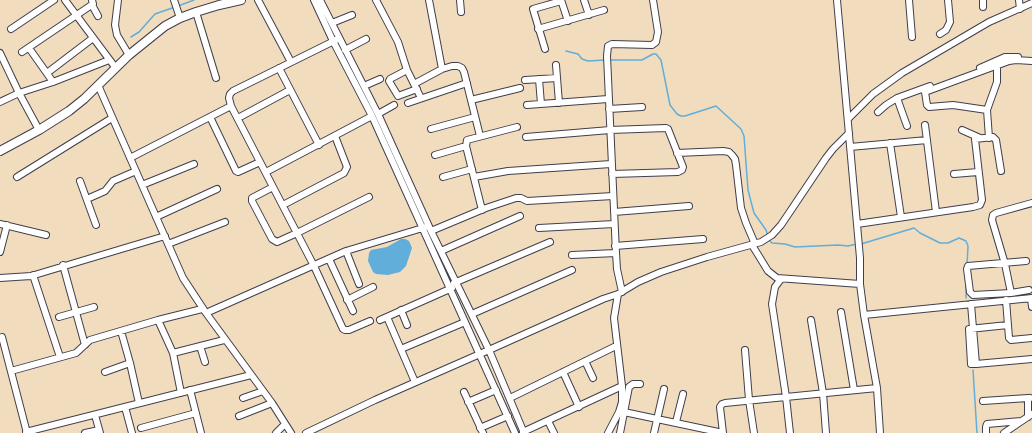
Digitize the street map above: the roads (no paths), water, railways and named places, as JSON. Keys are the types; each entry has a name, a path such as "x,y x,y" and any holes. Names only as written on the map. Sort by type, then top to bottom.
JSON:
{"main road":[{"path":"0,151 39,130 69,111 129,54 179,14 196,12 241,0"}],"street":[{"path":"11,28 54,0"},
{"path":"65,0 115,67"},
{"path":"118,0 115,25 117,35 129,54"},
{"path":"258,0 291,62"},
{"path":"314,0 375,115 428,228 472,314 510,398 523,433 622,386"},
{"path":"320,0 332,23 336,40 345,50 364,86 375,115"},
{"path":"376,0 398,42 407,70 421,98"},
{"path":"430,0 442,69"},
{"path":"460,0 461,12"},
{"path":"584,0 589,15"},
{"path":"608,433 619,412 622,402 622,386 616,346 614,318 620,293 615,246 611,164 607,63 608,46 612,44 652,45 656,42 658,32 653,0"},
{"path":"837,0 860,258 860,284 877,388 880,433"},
{"path":"909,0 912,37"},
{"path":"940,34 946,30 950,22 948,0"},
{"path":"983,0 983,8"},
{"path":"1019,0 1020,9"},
{"path":"545,49 533,9 561,1 568,21"},
{"path":"174,2 179,14"},
{"path":"22,52 92,3 98,16"},
{"path":"848,118 873,94 902,73 989,22 1032,3"},
{"path":"538,29 604,10"},
{"path":"196,12 216,78"},
{"path":"332,23 352,15"},
{"path":"48,73 93,38"},
{"path":"345,50 366,39"},
{"path":"336,40 233,91 229,98 231,106 314,266 345,330 349,330 370,321"},
{"path":"29,48 54,82"},
{"path":"0,54 39,130"},
{"path":"878,112 897,98 1005,58 1011,56 1032,57"},
{"path":"0,102 19,93 54,82 109,60"},
{"path":"987,110 953,105 929,107 927,105 925,92 1016,60 1032,61"},
{"path":"556,65 560,102"},
{"path":"407,70 389,81 398,96 442,69 452,66 462,68 480,136"},
{"path":"989,138 987,110 997,82 997,66"},
{"path":"279,68 319,145"},
{"path":"525,80 557,78"},
{"path":"364,86 380,79"},
{"path":"539,79 541,104"},
{"path":"408,103 467,83"},
{"path":"98,85 183,278 224,340 272,403 291,433"},
{"path":"471,100 520,88"},
{"path":"238,118 290,90"},
{"path":"897,98 907,126"},
{"path":"527,105 608,99"},
{"path":"266,172 394,105"},
{"path":"130,158 231,106"},
{"path":"609,109 642,107"},
{"path":"431,128 475,117"},
{"path":"17,177 112,118"},
{"path":"210,118 236,171 238,172 260,162"},
{"path":"925,125 936,212"},
{"path":"482,210 466,142 468,138 517,127"},
{"path":"526,137 610,130 668,129 683,167 681,171 612,174"},
{"path":"962,130 982,138"},
{"path":"306,433 415,382 603,299 620,293 661,272 707,257 756,244 772,235 781,225 832,149 849,133"},
{"path":"282,205 344,173 346,167 335,136"},
{"path":"857,224 973,207 980,204 982,200 974,141 975,139 993,137 996,140 1001,171"},
{"path":"850,147 927,140"},
{"path":"890,143 901,217"},
{"path":"435,155 466,146"},
{"path":"677,153 722,151 729,152 732,155 735,159 741,208 746,223 768,271 773,276 781,279 860,284"},
{"path":"142,185 194,164"},
{"path":"474,177 508,171 611,164"},
{"path":"443,177 472,169"},
{"path":"87,199 105,191 113,181 136,171"},
{"path":"954,174 978,172"},
{"path":"80,181 96,225"},
{"path":"273,186 252,198 252,200 272,240 277,242 297,234 369,197"},
{"path":"156,217 217,189"},
{"path":"11,372 76,353 90,340 158,320 204,311 314,266 346,251 428,228 516,198 521,198 527,201 613,196"},
{"path":"1011,293 1005,264 992,220 993,215 1032,203"},
{"path":"614,212 689,206"},
{"path":"441,251 520,216"},
{"path":"168,244 225,222"},
{"path":"0,224 46,235"},
{"path":"539,228 614,224"},
{"path":"0,252 7,225"},
{"path":"428,228 449,287 516,433"},
{"path":"0,278 33,275 164,236"},
{"path":"615,246 703,239"},
{"path":"380,320 457,283 550,242"},
{"path":"346,251 359,284"},
{"path":"572,255 616,253"},
{"path":"329,259 353,311"},
{"path":"1026,261 1005,264 971,265 967,267 971,294 1011,293 1029,290"},
{"path":"63,265 85,345"},
{"path":"472,314 572,270"},
{"path":"33,275 60,357"},
{"path":"781,279 775,287 772,304 790,433"},
{"path":"347,300 373,287"},
{"path":"999,293 1003,301 1009,338 1011,340 1032,338"},
{"path":"864,315 1032,298 1032,307"},
{"path":"971,304 976,364 1032,359"},
{"path":"59,317 94,307"},
{"path":"401,310 407,325"},
{"path":"841,312 854,390"},
{"path":"387,316 415,382"},
{"path":"158,320 173,353 181,393"},
{"path":"811,320 823,393 826,433"},
{"path":"401,349 465,322"},
{"path":"973,328 1008,326"},
{"path":"121,331 139,403"},
{"path":"2,337 27,432 251,375"},
{"path":"173,353 224,340"},
{"path":"200,346 205,362"},
{"path":"510,398 616,346"},
{"path":"745,350 749,400 754,433"},
{"path":"585,361 593,378"},
{"path":"104,372 130,363"},
{"path":"563,372 578,406"},
{"path":"620,433 629,387 632,384 640,384"},
{"path":"624,412 723,433 720,411 722,404 749,400 877,388"},
{"path":"654,433 664,389"},
{"path":"190,390 201,433"},
{"path":"468,402 496,390"},
{"path":"243,398 263,391"},
{"path":"464,392 481,431 508,416"},
{"path":"676,422 683,394"},
{"path":"983,401 1030,398 1030,415 1004,433"},
{"path":"239,416 272,403"},
{"path":"125,406 132,433"},
{"path":"142,428 196,413"},
{"path":"85,433 100,431 95,415"},
{"path":"548,421 554,433"},
{"path":"986,433 987,424 1021,421"},
{"path":"276,433 285,424"},
{"path":"686,433 688,425"}],"water":[{"path":"401,239 409,241 412,248 406,266 400,272 388,275 376,274 373,272 368,261 371,250 387,247"}],"waterway":[{"path":"178,6 194,0"},
{"path":"131,37 139,32 155,14 175,7"},
{"path":"566,51 578,54 582,59 588,61 605,60"},
{"path":"609,60 642,60 656,54 661,60 670,105 677,114 685,116 716,106 741,129 744,136 748,190 754,213 766,230 768,236"},
{"path":"861,244 914,228 920,233 940,243 948,243 959,238 966,241 968,246 967,265"},
{"path":"769,240 772,243 785,244 795,247 848,246 857,244"},
{"path":"966,284 966,298"},
{"path":"973,370 977,433"}]}
